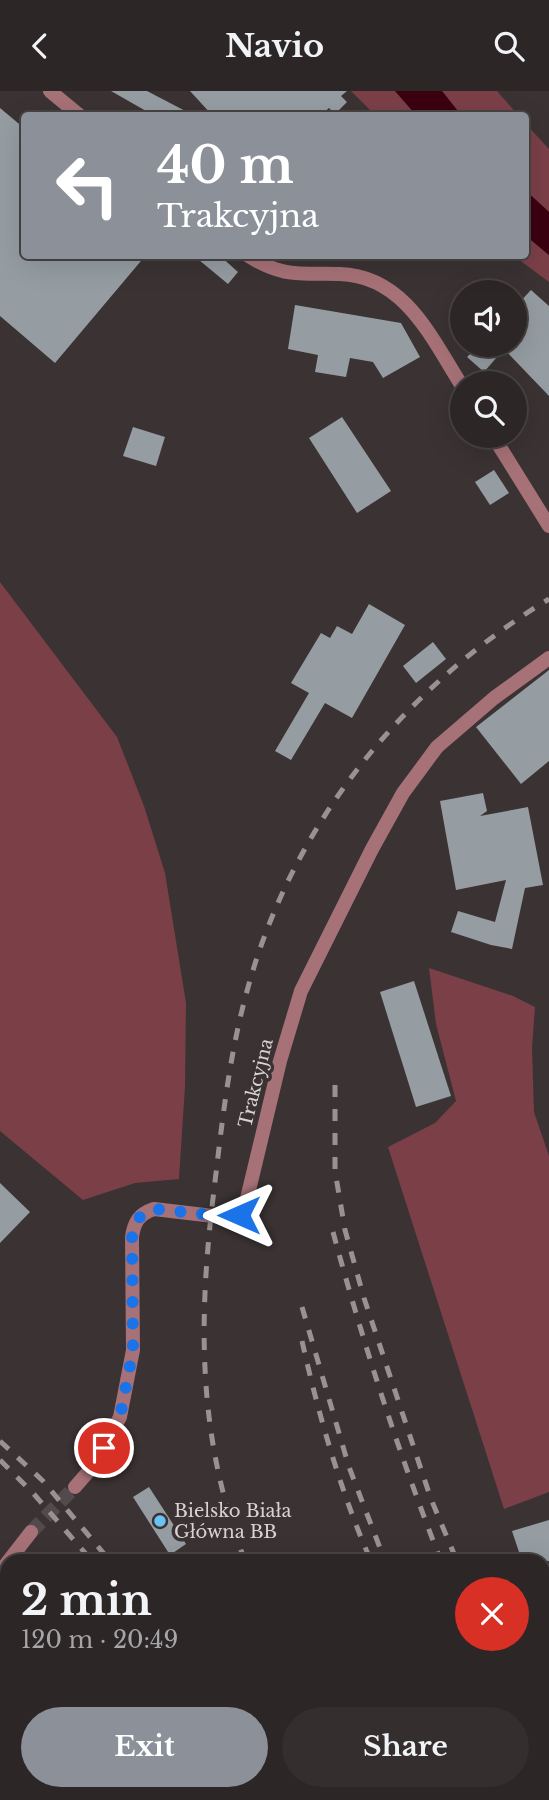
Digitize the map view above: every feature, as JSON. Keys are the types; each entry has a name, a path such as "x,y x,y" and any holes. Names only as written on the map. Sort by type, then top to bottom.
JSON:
{"street":[{"path":"50,91 75,112"},
{"path":"253,259 281,273 355,276 390,289 424,325 452,371"},
{"path":"500,448 549,526"},
{"name":"Trakcyjna","path":"75,1487 95,1464 120,1417 133,1350 132,1237 136,1220 143,1212 154,1209 230,1217 239,1215 246,1207 280,1061 300,991 372,849 403,793 437,747 494,698 549,658"},
{"path":"14,1554 31,1532"}],"shaded area":[{"path":"351,91 395,91 413,112 372,112"},
{"path":"395,91 442,91 459,112 413,112"},
{"path":"442,91 497,91 515,112 459,112"},
{"path":"529,127 549,149 549,212 529,194"},
{"path":"529,194 549,212 549,255 529,238"},
{"path":"529,238 549,255 549,282 518,259 529,259"},
{"path":"0,582 117,737 144,806 165,873 186,1003 185,1086 179,1179 135,1183 83,1200 0,1131"},
{"path":"429,968 513,996 535,1007 532,1048 534,1112 549,1156 549,1492 504,1509 388,1147 435,1123 456,1101 436,1024"}],"building":[{"path":"111,91 147,91 187,112 148,112"},
{"path":"190,91 347,91 341,96 347,102 337,112 329,108 324,112 209,112"},
{"path":"0,108 21,126 21,259 143,259 55,363 0,316"},
{"path":"198,259 223,259 238,272 228,284"},
{"path":"531,290 549,306 549,396 512,357 527,357 527,294"},
{"path":"295,305 401,323 420,357 383,378 373,362 350,358 346,377 315,372 318,355 288,349"},
{"path":"467,357 497,357 483,371"},
{"path":"342,417 391,491 357,513 309,438"},
{"path":"133,427 165,437 156,466 123,456"},
{"path":"494,470 509,493 490,505 475,482"},
{"path":"369,604 405,625 352,718 325,703 291,760 275,751 309,693 291,683 321,633 330,638 337,626 352,634"},
{"path":"433,642 446,659 416,683 403,666"},
{"path":"549,670 549,761 521,784 476,727"},
{"path":"483,793 487,811 480,816 528,807 543,885 525,888 512,949 451,932 458,911 495,922 506,880 456,890 440,801"},
{"path":"414,981 451,1096 416,1107 380,992"},
{"path":"0,1183 30,1212 0,1243"},
{"name":"Bielsko Biała Główna BB","path":"149,1487 186,1544 169,1554 133,1497"},
{"path":"549,1520 549,1554 520,1554 512,1531"}],"tunnel":[{"path":"31,1532 75,1487"}],"railway":[{"path":"243,1554 229,1515 210,1423 204,1332 205,1285 220,1140 231,1065 247,991 267,930 293,872 324,817 360,766 401,718 447,674 496,635 549,599"},
{"path":"335,1085 335,1171 345,1230 364,1298 431,1499 454,1554"},
{"path":"333,1232 382,1398 438,1554"},
{"path":"302,1307 349,1467 382,1554"},
{"path":"302,1341 331,1453 368,1554"},
{"path":"0,1441 43,1481 104,1554"},
{"path":"0,1460 86,1554"}],"place":[{"name":"Bielsko Biała Główna BB","path":"160,1521"}],"route":[{"path":"104,1448 120,1417 133,1350 132,1237 136,1220 143,1212 154,1209 230,1217 239,1215"}]}
